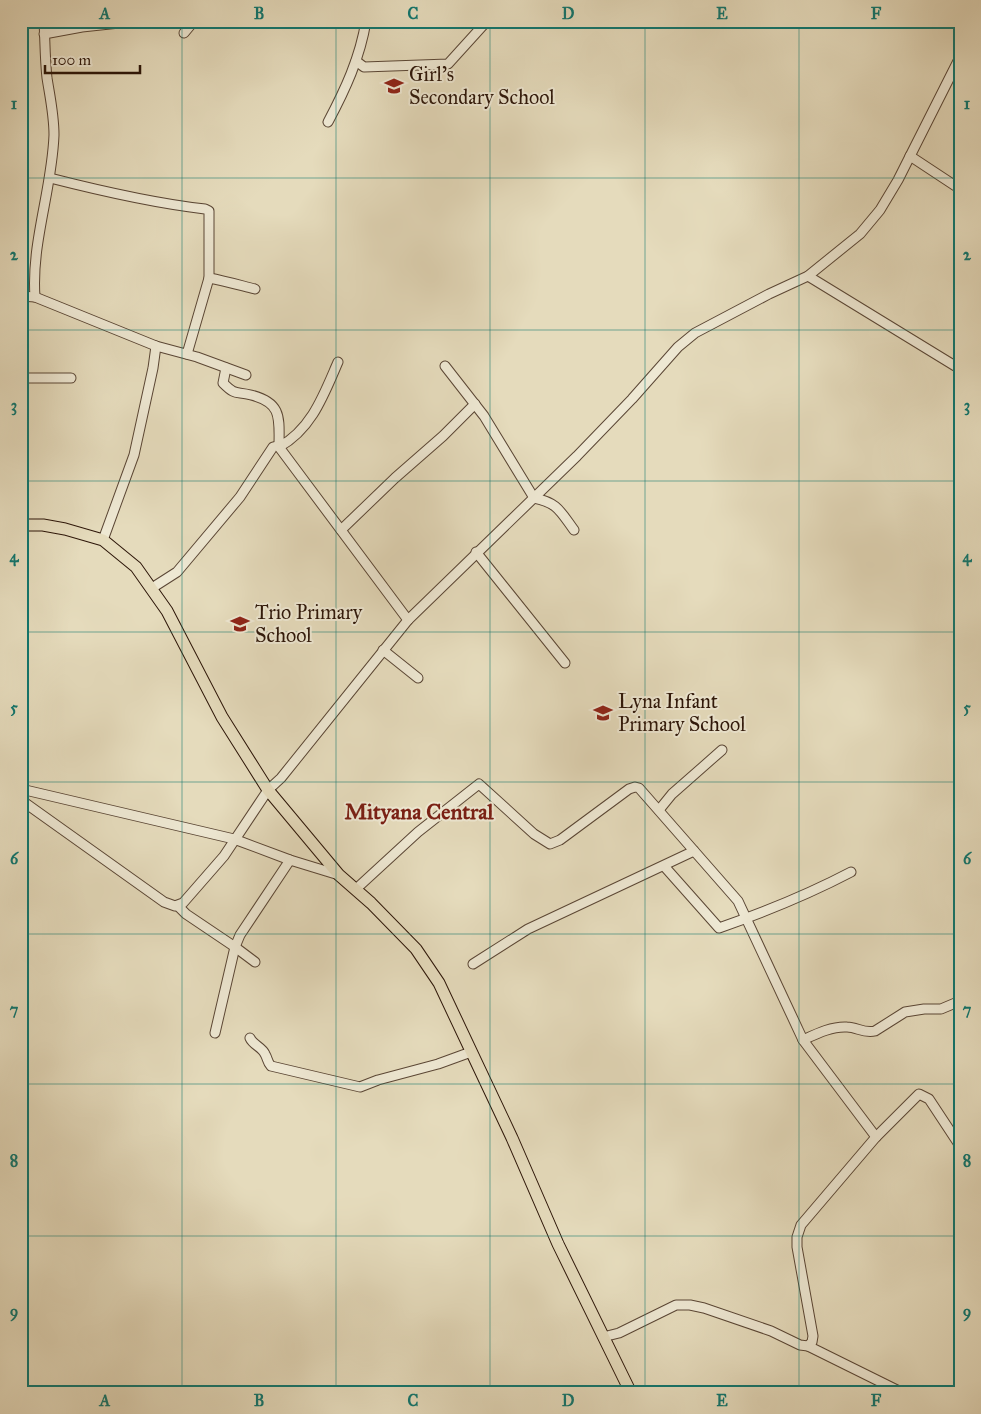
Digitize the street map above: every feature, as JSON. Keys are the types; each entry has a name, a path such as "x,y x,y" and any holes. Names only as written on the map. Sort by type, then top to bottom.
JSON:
{"main road":[{"path":"21,525 65,529 102,540 130,560 167,611 222,717 268,790 339,875 395,925 416,949 439,983 512,1138 558,1244 631,1393"}],"street":[{"path":"36,297 35,268 50,178 54,134 47,77 44,21"},
{"path":"44,34 82,27 138,21"},
{"path":"184,33 194,21"},
{"path":"328,122 347,86 356,61 366,21"},
{"path":"356,61 364,67 448,64 486,21"},
{"path":"21,800 164,902 171,906 178,906 183,903 224,856 268,790 281,778 408,620 476,552 534,498 620,411 686,340 695,333 769,294 808,276 854,240 869,224 887,200 960,57"},
{"path":"910,156 960,189"},
{"path":"50,178 122,196 209,211 209,278 187,354"},
{"path":"808,276 960,369"},
{"path":"209,278 255,289"},
{"path":"21,296 36,297 156,346 187,354 246,375"},
{"path":"102,540 134,455 156,346"},
{"path":"152,588 177,572 240,497 273,447 279,447 306,424 316,411 338,362"},
{"path":"445,366 484,416 534,498 549,501 553,504 574,530"},
{"path":"226,368 223,383 232,393 251,395 268,402 276,408 279,422 279,447 408,620"},
{"path":"21,378 71,378"},
{"path":"341,530 475,404"},
{"path":"476,552 564,663"},
{"path":"384,650 418,678"},
{"path":"659,810 672,794 722,750"},
{"path":"356,889 418,832 479,784 534,834 550,844 560,840 629,789 634,787 643,791 738,901 803,1040 876,1137"},
{"path":"21,788 234,839 290,860 339,875"},
{"path":"474,964 528,929 694,851"},
{"path":"215,1033 235,947 240,935 290,860"},
{"path":"664,866 716,927 719,928 747,919 827,885 851,872"},
{"path":"178,906 186,914 255,962"},
{"path":"803,1040 838,1027 849,1027 869,1032 875,1031 905,1012 940,1009 960,1001"},
{"path":"250,1038 265,1053 267,1062 271,1066 331,1079 354,1087 360,1087 378,1080 438,1064 471,1052"},
{"path":"808,1346 812,1342 813,1329 796,1247 801,1225 876,1137 902,1112 914,1097 922,1094 929,1099 960,1146"},
{"path":"603,1337 619,1333 676,1305 704,1308 771,1331 800,1345 808,1346 903,1393"}],"place":[{"name":"Girl's Secondary School","path":"394,86"},
{"name":"Trio Primary School","path":"240,624"},
{"name":"Lyna Infant Primary School","path":"603,713"}],"district":[{"name":"Mityana Central","path":"419,811"}]}
